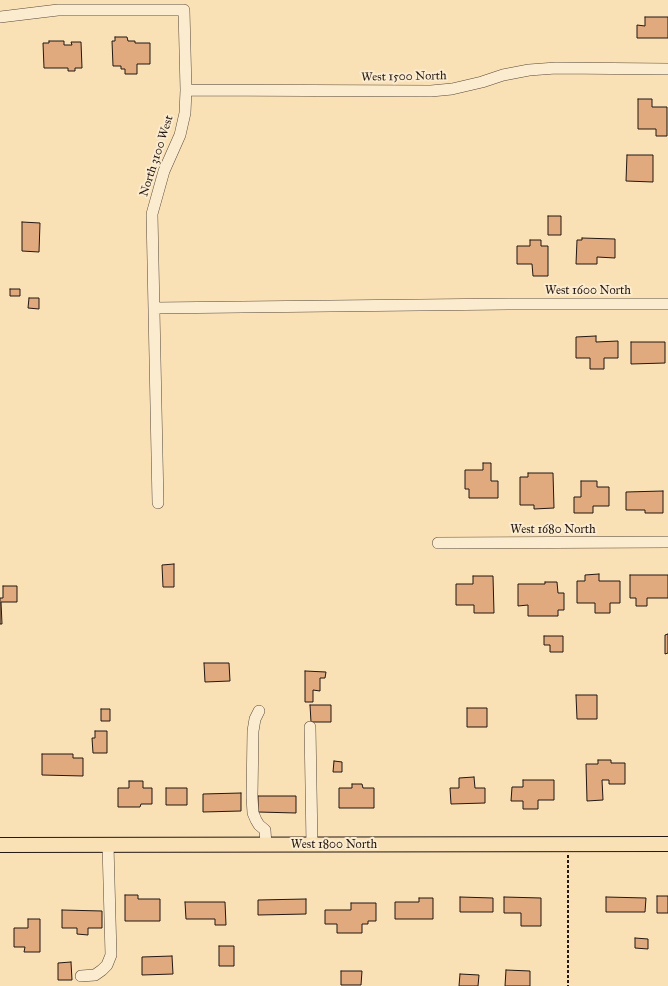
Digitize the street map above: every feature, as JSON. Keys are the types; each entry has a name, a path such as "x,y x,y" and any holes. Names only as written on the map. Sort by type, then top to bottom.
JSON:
{"main road":[{"name":"West 1800 North","path":"0,845 668,844"}],"street":[{"name":"North 3100 West","path":"0,17 58,10 184,10 186,90 185,113 180,135 164,171 152,214 158,503"},
{"name":"West 1500 North","path":"186,90 431,91 467,86 503,75 529,70 556,68 668,69"},
{"name":"West 1600 North","path":"154,308 508,304 668,304"},
{"name":"West 1680 North","path":"438,542 668,542"},
{"path":"259,711 255,719 253,730 252,797 256,820 265,830 266,845"},
{"path":"310,727 312,845"},
{"path":"81,976 95,975 102,970 107,965 110,955 108,845"}],"path":[{"path":"568,845 568,986"}],"building":[{"path":"645,17 668,17 668,38 637,38 637,25 645,26"},
{"path":"115,37 127,37 128,41 135,41 135,43 150,43 150,64 137,64 137,74 125,74 125,69 121,69 121,66 113,66 112,41 115,41"},
{"path":"49,41 64,41 64,45 72,45 71,42 81,42 82,68 75,68 75,71 68,71 68,68 44,68 43,43 49,43"},
{"path":"638,99 652,99 652,107 667,107 667,136 656,136 656,129 638,129"},
{"path":"627,155 653,155 653,182 626,181"},
{"path":"548,216 561,216 561,235 548,235"},
{"path":"22,222 40,223 39,252 22,251"},
{"path":"582,238 615,239 615,258 597,257 597,264 576,264 577,240 582,240"},
{"path":"530,240 541,240 541,246 548,246 548,276 533,276 532,264 517,264 517,246 530,246"},
{"path":"10,289 20,289 20,296 10,296"},
{"path":"29,298 39,298 39,309 28,308"},
{"path":"596,336 596,342 618,341 618,358 604,358 604,369 590,369 590,358 576,358 576,337"},
{"path":"631,342 665,342 665,363 631,364"},
{"path":"483,463 491,463 491,481 498,481 498,498 469,498 469,489 465,489 465,470 483,470"},
{"path":"528,473 553,473 554,508 534,509 534,505 520,505 520,477 528,477"},
{"path":"581,481 597,481 597,487 609,487 609,506 593,506 593,513 574,513 574,497 581,497"},
{"path":"663,491 663,513 645,513 645,510 626,510 626,492"},
{"path":"174,564 174,587 163,587 162,565"},
{"path":"599,574 599,581 620,581 620,603 610,603 610,613 595,613 595,603 577,603 577,581 585,581 585,575"},
{"path":"630,575 668,575 668,598 647,598 647,606 636,606 636,598 630,598"},
{"path":"473,576 493,576 494,613 474,613 474,605 456,605 456,584 473,584"},
{"path":"545,582 557,582 558,593 564,593 564,610 558,610 558,616 528,616 528,605 518,606 518,584 545,584"},
{"path":"3,586 17,586 17,602 1,602 2,624 0,624 0,598 3,598"},
{"path":"668,634 668,653 665,654 665,635"},
{"path":"544,636 563,636 563,652 550,652 550,645 544,645"},
{"path":"204,663 229,663 230,681 205,682"},
{"path":"305,671 326,672 325,678 320,678 320,691 313,690 313,702 305,702"},
{"path":"576,695 597,695 597,719 577,719"},
{"path":"310,705 331,705 331,722 311,722"},
{"path":"467,708 487,708 487,727 467,727"},
{"path":"101,709 110,709 110,721 101,721"},
{"path":"95,731 107,731 107,753 93,753 92,738 95,738"},
{"path":"42,754 73,754 73,758 83,758 83,776 42,775"},
{"path":"598,760 611,760 611,763 625,763 625,784 609,784 609,780 602,780 603,800 587,801 586,764 598,764"},
{"path":"334,761 342,762 342,772 333,772"},
{"path":"474,777 475,788 485,788 485,803 451,804 450,788 459,788 459,778"},
{"path":"523,780 554,780 554,800 538,800 538,809 523,809 523,801 511,801 512,787 523,787"},
{"path":"129,781 143,781 143,788 152,788 152,804 141,804 140,807 118,807 118,788 129,788"},
{"path":"352,784 362,784 363,788 374,788 374,808 339,808 339,788 352,788"},
{"path":"166,788 187,788 187,805 166,805"},
{"path":"241,793 241,811 203,812 203,794"},
{"path":"258,796 296,796 296,813 258,812"},
{"path":"125,895 138,895 138,899 160,899 160,921 125,921"},
{"path":"657,896 668,896 668,913 657,913"},
{"path":"460,897 493,898 493,912 460,912"},
{"path":"504,897 541,898 541,926 521,926 521,913 504,913"},
{"path":"606,897 646,898 645,912 606,912"},
{"path":"419,898 433,898 433,919 395,919 395,902 419,902"},
{"path":"306,899 306,914 258,915 258,900"},
{"path":"185,902 225,902 226,925 215,925 215,919 186,919"},
{"path":"351,903 376,903 376,921 368,921 368,924 362,924 362,933 337,933 337,924 325,924 325,910 351,910"},
{"path":"62,910 102,911 102,928 88,928 88,935 77,934 77,928 62,928"},
{"path":"28,919 40,919 40,952 24,952 25,947 14,947 14,928 28,928"},
{"path":"635,938 648,939 648,949 635,948"},
{"path":"219,946 234,946 234,966 219,966"},
{"path":"172,956 173,974 142,975 142,957"},
{"path":"71,962 72,980 58,980 58,963"},
{"path":"506,970 530,971 530,986 505,986"},
{"path":"341,971 362,971 361,985 341,985"},
{"path":"460,974 479,975 478,986 459,986"}]}
